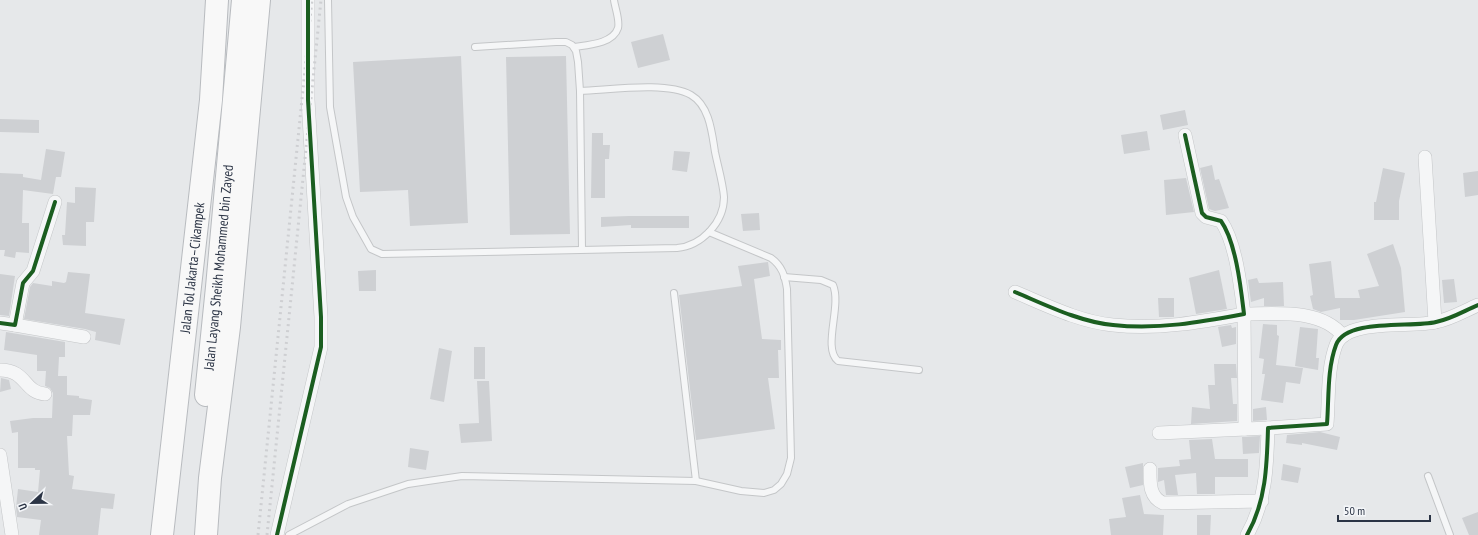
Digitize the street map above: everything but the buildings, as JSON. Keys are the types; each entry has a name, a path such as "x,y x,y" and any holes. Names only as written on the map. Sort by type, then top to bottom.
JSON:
{"highway":[{"name":"Jalan Tol Jakarta–Cikampek","path":"162,535 210,100 217,0"},
{"name":"Jalan Layang Sheikh Mohammed bin Zayed","path":"176,535 204,287 228,0"},
{"name":"Jalan Layang Sheikh Mohammed bin Zayed","path":"190,535 218,287 243,0"},
{"path":"206,535 210,478 229,327 259,0"}],"street":[{"path":"277,535 321,347 321,317 308,100 308,0"},
{"path":"1185,135 1201,212 1206,217 1221,221 1230,242 1237,272 1244,314 1245,429"},
{"path":"1425,157 1435,322"},
{"path":"15,324 23,283 33,271 55,202"},
{"path":"1015,292 1095,322 1113,325 1178,326 1244,314 1296,315 1313,318 1334,326 1343,336"},
{"path":"1159,433 1327,424 1333,355 1336,345 1343,336 1370,327 1404,326 1435,322 1454,316 1478,305"},
{"path":"0,323 15,324 84,337"},
{"path":"0,370 14,372 34,392 44,394"},
{"path":"1247,535 1256,520 1262,501 1268,428"},
{"path":"0,455 5,518 12,535"},
{"path":"1150,469 1152,494 1163,504 1262,501"}],"lane":[{"path":"328,0 330,108 346,197 353,217 371,249 382,254 685,247 696,243 708,232 719,217 724,197 710,125 706,114 697,100 685,92 665,88 580,91"},
{"path":"574,47 600,42 613,36 618,26 614,0"},
{"path":"475,47 566,42 574,47 577,55 580,91 582,249"},
{"path":"289,535 348,504 366,497 408,484 462,476 696,481 742,491 764,493 778,487 787,474 791,458 787,289 784,277 778,263 771,258 708,232"},
{"path":"784,277 821,280 833,285 836,301 832,352 838,361 919,370"},
{"path":"674,293 696,481"},
{"path":"1428,476 1450,535"}],"railway":[{"path":"258,535 312,0"},
{"path":"267,535 321,0"}],"cycle path":[{"path":"277,535 321,347 321,317 308,100 308,0"},
{"path":"1015,292 1076,317 1113,325 1146,327 1163,326 1244,314 1234,253 1226,230 1221,221 1206,217 1202,213 1185,135"},
{"path":"0,323 15,325 23,283 33,271 55,202"},
{"path":"1247,535 1258,510 1262,496 1266,469 1268,428 1327,424 1331,364 1336,345 1342,337 1352,331 1366,327 1425,324 1442,321 1478,305"}]}
